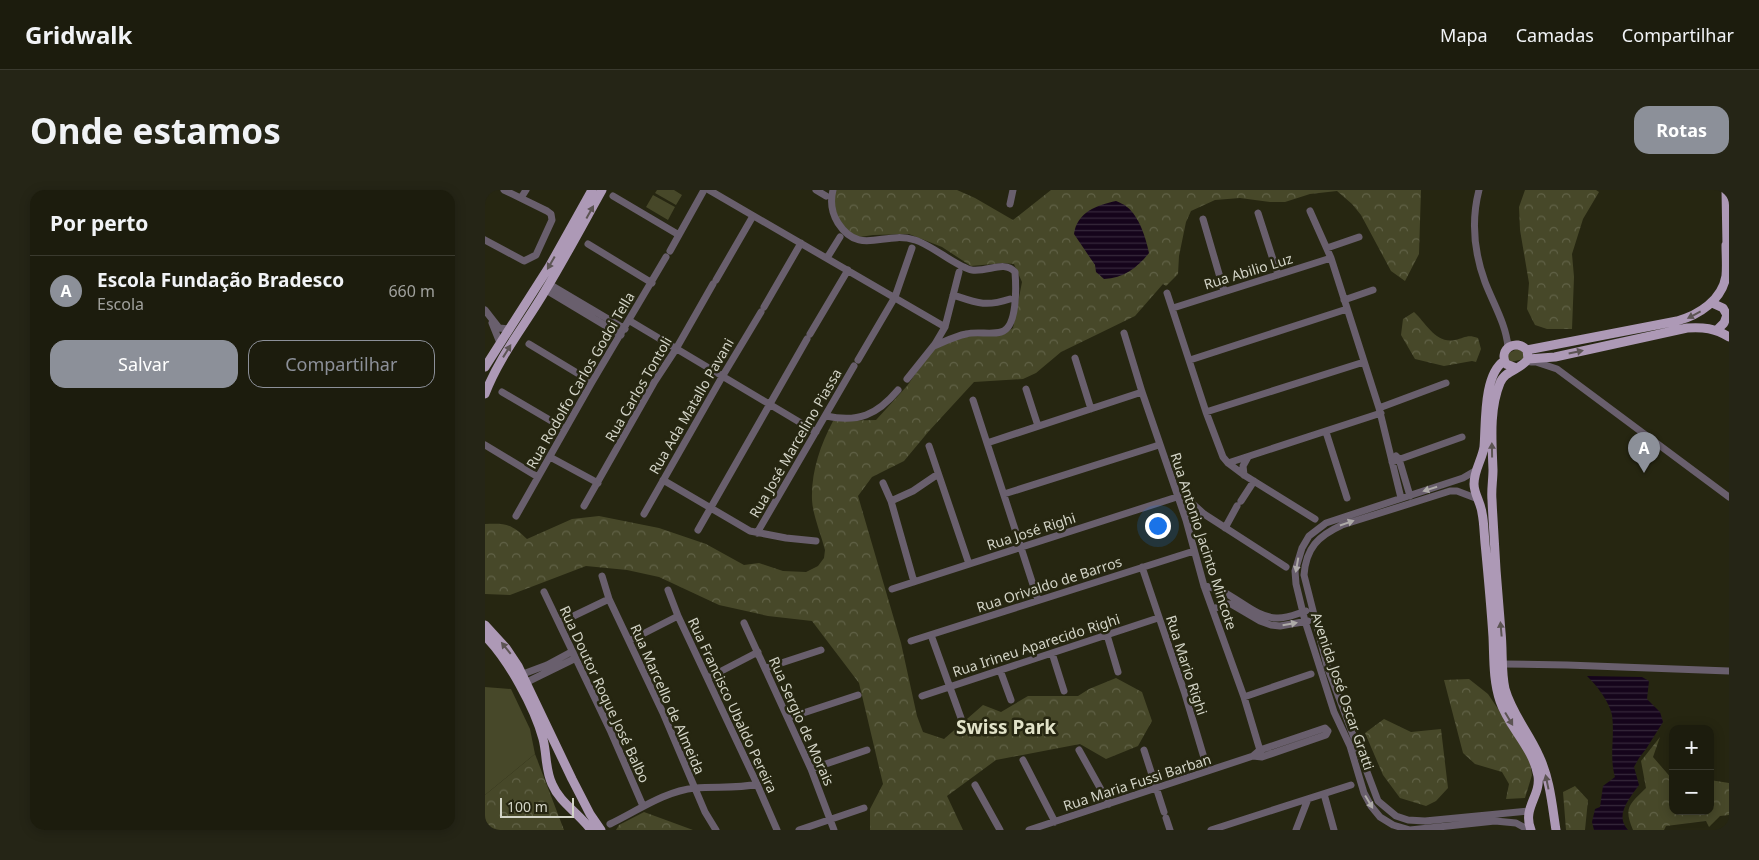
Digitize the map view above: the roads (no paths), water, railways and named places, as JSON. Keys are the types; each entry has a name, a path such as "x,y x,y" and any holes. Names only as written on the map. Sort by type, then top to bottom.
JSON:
{"main road":[{"path":"485,368 549,266 592,190"},
{"path":"485,394 499,365 547,287 602,190"},
{"path":"1524,360 1522,345 1518,344 1508,347 1503,353 1504,361 1509,366 1524,360 1677,322 1698,313 1711,303 1721,289 1725,278 1727,243 1726,190"},
{"path":"1727,243 1729,257"},
{"path":"1711,303 1723,308 1727,315 1724,323 1717,330"},
{"path":"1556,830 1542,762 1508,698 1504,681 1491,497 1493,474 1492,427 1495,404 1501,382 1504,376 1524,360 1555,357 1687,328 1701,327 1717,330 1729,337"},
{"path":"1504,361 1497,369 1490,386 1484,447 1482,458 1475,471 1474,488 1483,513 1495,681 1500,702 1524,743 1537,771 1538,785 1529,810 1528,822 1530,830"},
{"path":"1475,471 1485,469 1493,474"},
{"path":"1478,499 1485,500 1491,497"},
{"path":"485,625 506,648 525,678 578,792 601,830"},
{"path":"485,636 508,666 527,700 544,740 546,764 552,784 562,802 591,830"},
{"path":"546,764 550,757 562,757"},
{"path":"562,802 568,804 573,802 578,797 578,792"},
{"path":"1532,801 1541,798 1551,803"}],"street":[{"path":"485,240 524,261 536,254 552,220 551,214 547,211 504,190"},
{"path":"521,198 526,190"},
{"name":"Rua Rodolfo Carlos Godoi Tella","path":"515,516 592,382 630,321 704,190"},
{"path":"709,190 945,327"},
{"path":"816,190 826,196"},
{"path":"833,190 830,202 836,219 843,230 853,238 863,242 889,238 915,239 969,270 983,271 1005,266 1011,267 1015,272 1016,301 1010,325 1006,330 1001,332 967,333 934,346"},
{"path":"1010,204 1013,190"},
{"path":"1477,191 1474,223 1476,245 1484,280 1507,334 1508,347"},
{"path":"613,196 679,235"},
{"path":"1310,211 1331,258 1380,411 1389,448 1410,496"},
{"path":"1258,213 1278,275"},
{"name":"Rua Carlos Tontoli","path":"584,506 655,381 676,349 753,216"},
{"path":"1203,219 1224,291"},
{"path":"827,258 840,237"},
{"path":"1327,248 1359,237"},
{"name":"Rua Ada Matallo Pavani","path":"643,514 801,243"},
{"path":"588,244 652,282"},
{"name":"Rua José Marcelino Piassa","path":"757,533 895,297 912,248"},
{"name":"Rua Abilio Luz","path":"1173,308 1331,258"},
{"path":"698,530 848,270"},
{"path":"907,379 934,346 945,327 959,272"},
{"path":"547,287 623,332"},
{"path":"1344,300 1373,290"},
{"path":"1167,292 1206,412 1219,449 1227,464 1315,519"},
{"path":"953,296 977,304 997,303 1010,299"},
{"path":"1190,360 1347,309"},
{"path":"487,313 499,328 510,329"},
{"path":"487,313 500,343"},
{"path":"630,321 816,432"},
{"name":"Rua Antonio Jacinto Mincote","path":"1124,333 1261,753"},
{"path":"1507,334 1518,344"},
{"path":"529,344 592,382"},
{"path":"1555,357 1557,370"},
{"path":"1075,358 1091,409"},
{"path":"1524,360 1536,362 1557,370 1729,497"},
{"path":"1206,412 1364,362"},
{"path":"1227,464 1326,432 1446,383"},
{"path":"826,416 842,419 862,417 880,408 898,390"},
{"path":"1027,390 1038,426"},
{"path":"502,392 565,429"},
{"path":"987,443 1142,392"},
{"path":"973,400 1022,548 1037,600"},
{"path":"1326,432 1347,498"},
{"path":"1395,460 1462,437"},
{"path":"1004,494 1159,445"},
{"path":"485,446 538,477"},
{"path":"929,446 969,564"},
{"path":"550,457 598,483"},
{"path":"1244,475 1243,466 1248,457"},
{"path":"1395,460 1401,498"},
{"name":"Avenida José Oscar Gratti","path":"1475,471 1463,478 1326,523 1309,536 1299,552 1295,571 1297,588 1305,622 1334,712 1352,751 1364,793 1380,817 1393,825 1409,830 1501,821 1516,823 1530,830"},
{"path":"891,501 913,491 938,474"},
{"path":"663,480 742,527 757,533 816,541"},
{"path":"1225,528 1254,481"},
{"path":"883,483 891,501 914,582"},
{"name":"Avenida José Oscar Gratti","path":"1478,499 1450,491 1330,530 1314,545 1305,562 1304,575 1311,610 1327,666 1372,789 1378,801 1385,809 1396,816 1408,820 1425,821 1529,810"},
{"path":"1177,496 1185,496 1204,514 1287,567"},
{"name":"Rua José Righi","path":"892,589 1177,496"},
{"path":"1182,509 1194,505"},
{"path":"1186,520 1195,515 1204,514"},
{"name":"Rua Orivaldo de Barros","path":"911,641 1194,550"},
{"name":"Rua Mario Righi","path":"1142,567 1185,694 1208,772"},
{"name":"Rua Marcello de Almeida","path":"602,576 609,599 681,754 705,812 716,830"},
{"path":"1205,586 1215,587 1263,615 1272,618 1311,610"},
{"name":"Rua Francisco Ubaldo Pereira","path":"668,590 678,616 777,830"},
{"name":"Rua Doutor Roque José Balbo","path":"544,592 643,806"},
{"path":"559,623 609,599"},
{"path":"1213,609 1231,604 1260,621 1280,626 1314,619"},
{"path":"629,641 678,616"},
{"name":"Rua Irineu Aparecido Righi","path":"922,696 1158,618"},
{"name":"Rua Sergio de Morais","path":"744,623 811,769 834,830"},
{"path":"931,635 961,718"},
{"path":"1107,635 1118,672"},
{"path":"766,668 821,650"},
{"path":"708,678 758,652"},
{"path":"525,678 574,654"},
{"path":"1052,654 1064,690"},
{"path":"1503,664 1567,664 1729,671"},
{"path":"1001,670 1011,700"},
{"path":"1244,697 1311,674"},
{"path":"788,718 857,696"},
{"path":"1325,728 1328,731 1326,735 1261,753 1325,728"},
{"path":"811,769 867,750"},
{"path":"1079,750 1109,804"},
{"path":"1144,750 1170,830"},
{"name":"Rua Maria Fussi Barban","path":"1029,830 1261,753"},
{"path":"1023,760 1055,822"},
{"path":"610,824 637,811 643,806 674,793 694,788 757,784"},
{"path":"975,785 1000,830"},
{"path":"1211,830 1229,828 1243,820 1351,785"},
{"path":"1324,794 1334,830"},
{"path":"1296,830 1308,799"},
{"path":"1291,804 1297,811 1299,822"},
{"path":"799,830 864,808"},
{"path":"1241,830 1243,820"}],"place":[{"name":"Escola Fundação Bradesco","path":"1644,473"}],"district":[{"name":"Swiss Park","path":"1006,727"}]}
